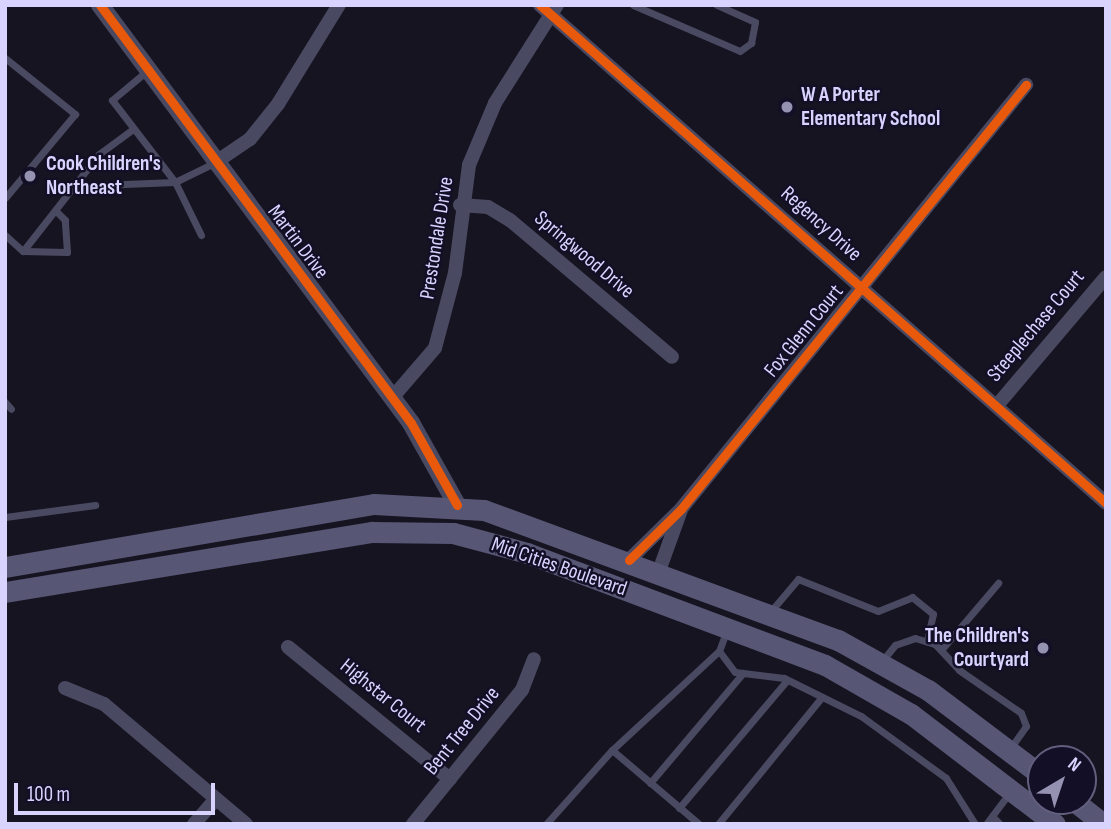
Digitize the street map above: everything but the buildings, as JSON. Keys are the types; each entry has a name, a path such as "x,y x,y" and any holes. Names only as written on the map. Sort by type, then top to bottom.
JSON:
{"main road":[{"name":"Mid Cities Boulevard","path":"5,567 374,504 457,506 539,526 770,613 882,662 1027,764"},
{"path":"357,534 376,521 432,521 457,506"},
{"name":"Mid Cities Boulevard","path":"5,592 357,534 453,533 527,553 728,628 866,687 1013,790 1055,824"},
{"path":"866,687 882,662"}],"street":[{"name":"Martin Drive","path":"100,5 392,398 457,506"},
{"path":"216,162 250,139 271,113 339,5"},
{"name":"Prestondale Drive","path":"392,398 435,348 455,274 460,205 495,103 549,8"},
{"name":"Regency Drive","path":"549,8 999,403 1106,503"},
{"name":"Fox Glenn Court","path":"629,560 681,509 1026,85"},
{"name":"Springwood Drive","path":"460,205 488,207 510,220 672,357"},
{"name":"Steeplechase Court","path":"999,403 1106,277"},
{"name":"Fox Glenn Court","path":"659,571 681,509"},
{"name":"Highstar Court","path":"288,647 450,779"},
{"name":"Bent Tree Drive","path":"413,824 522,690 534,659"},
{"path":"65,688 104,704 246,824"},
{"path":"194,824 216,799"}],"lane":[{"path":"633,5 740,51 751,43 755,22 717,5"},
{"path":"5,58 75,114 5,198"},
{"path":"148,70 112,100 175,182 201,235"},
{"path":"23,251 99,154 133,129"},
{"path":"74,186 175,182 216,162"},
{"path":"5,235 23,251 67,252 65,220 55,210"},
{"path":"5,517 95,505"},
{"path":"770,613 780,593 798,579 878,611 912,597 933,614 927,641"},
{"path":"942,649 998,583"},
{"path":"546,824 612,750 719,651 728,628"},
{"path":"882,662 895,645 927,641 942,649 959,670 1021,713 1026,726 1010,751"},
{"path":"719,651 743,673 787,680 822,697 931,765 957,792 975,824"},
{"path":"650,783 743,673"},
{"path":"679,808 787,680"},
{"path":"718,824 822,697"},
{"path":"612,750 699,824"},
{"path":"986,824 1013,790"},
{"path":"992,816 1000,824"}],"cycle path":[{"path":"100,5 411,423 457,505"},
{"path":"540,5 1106,503"},
{"path":"629,560 681,509 1026,85"}],"place":[{"name":"W A Porter Elementary School","path":"787,107"},
{"name":"Cook Children's Northeast","path":"30,176"},
{"name":"The Children's Courtyard","path":"1043,648"}]}
